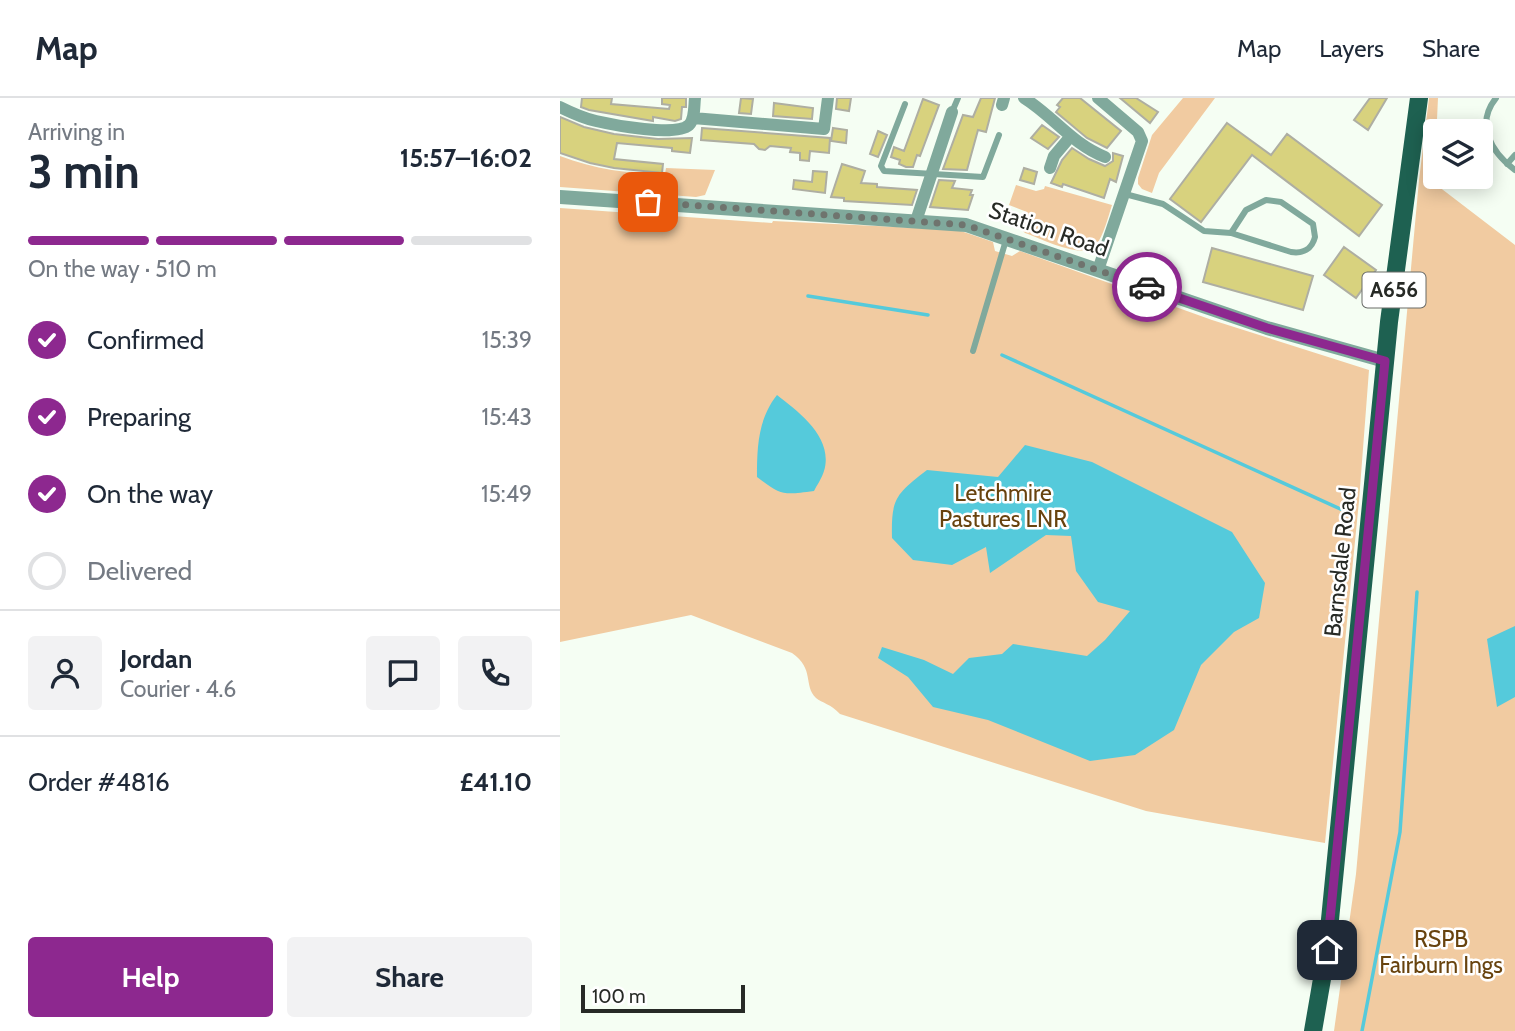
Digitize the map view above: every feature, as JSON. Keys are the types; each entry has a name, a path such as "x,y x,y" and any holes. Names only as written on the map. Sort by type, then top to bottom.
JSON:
{"main road":[{"name":"Barnsdale Road","path":"1313,1031 1327,950 1385,361 1419,98"}],"street":[{"path":"560,107 596,121 631,128 678,130 689,125 693,118 695,98"},
{"path":"693,118 824,130 828,98"},
{"path":"1024,98 1045,104 1070,137 1090,151 1105,156"},
{"path":"1098,98 1138,132 1142,141 1098,270"},
{"path":"916,221 953,112"},
{"path":"1050,168 1054,156 1070,137"},
{"name":"Station Road","path":"560,197 966,225 1267,328 1385,361"}],"lane":[{"path":"953,112 958,98"},
{"path":"1496,98 1487,109 1485,124 1492,146 1515,170"},
{"path":"905,104 881,168 884,171 983,177 999,135"},
{"path":"1507,164 1515,155"},
{"path":"1125,194 1163,204 1204,231 1231,233 1296,252 1308,248 1314,242 1316,233 1313,224 1281,202 1266,200 1245,210 1231,233"},
{"path":"974,351 1007,238"}],"green space":[{"path":"1183,98 1215,98 1159,173 1152,193 1142,189 1138,178 1152,135"},
{"name":"RSPB Fairburn Ings","path":"1429,98 1438,98 1437,119 1426,119"},
{"name":"RSPB Fairburn Ings","path":"1423,147 1423,189 1442,189 1515,245 1515,1031 1334,1031 1356,874"},
{"path":"560,156 612,170 638,173 665,174 666,168 715,170 705,195 696,197 560,187"},
{"path":"1016,185 1036,191 1044,189 1045,186 1112,205 1099,241 1090,249 1072,250 1025,233 1021,229 1027,212 1009,205"},
{"name":"Letchmire Pastures LNR","path":"560,208 772,223 958,230 993,242 995,251 1012,256 1020,251 1212,320 1369,370 1359,501 1325,843 1146,811 840,714 812,693 804,665 792,653 691,615 560,642"}],"water":[{"path":"777,395 813,427 824,448 824,471 814,491 783,493 757,477 758,444 762,424"},
{"path":"1025,445 1092,462 1232,532 1265,583 1259,618 1234,632 1201,665 1174,730 1135,755 1090,761 988,720 933,707 908,677 878,658 882,647 924,660 953,674 969,658 1002,654 1013,644 1087,656 1130,611 1098,602 1076,571 1071,536 1046,535 990,573 986,547 952,565 913,560 892,538 894,505 908,485 927,470 998,477"},
{"path":"1515,626 1515,697 1497,707 1487,639"}],"building":[{"path":"582,98 612,98 611,104 669,109 670,105 662,104 662,98 686,98 686,107 682,107 681,119 675,121 653,117 653,121 589,110 581,107"},
{"path":"741,98 753,99 751,114 739,113"},
{"path":"837,98 851,98 849,111 836,109"},
{"path":"981,98 995,98 986,132 978,130 967,170 943,169 963,115 973,117"},
{"path":"1063,98 1080,98 1121,131 1107,148 1087,138 1056,112 1060,107 1057,105"},
{"path":"1120,98 1136,98 1158,112 1150,123"},
{"path":"1370,98 1387,98 1368,130 1354,120"},
{"path":"923,99 939,105 920,156 917,155 913,167 906,167 899,164 900,160 891,157 894,147 904,151"},
{"path":"774,103 813,108 812,119 773,116"},
{"path":"560,117 584,127 614,134 658,139 692,138 690,153 672,151 672,148 617,143 614,159 663,164 662,173 590,163 560,153"},
{"path":"1227,123 1271,155 1287,134 1382,205 1359,236 1252,155 1201,222 1170,199"},
{"path":"1042,125 1059,137 1048,149 1031,138"},
{"path":"702,128 830,138 829,153 810,151 809,161 800,160 800,153 790,152 791,148 770,146 765,150 754,144 701,140"},
{"path":"833,128 847,130 846,143 831,141"},
{"path":"878,131 887,135 878,157 870,154"},
{"path":"1072,148 1105,166 1113,161 1113,153 1123,156 1116,182 1110,179 1104,198 1063,184 1062,187 1051,183 1062,160"},
{"path":"842,164 865,171 861,183 917,190 912,205 844,201 844,198 831,197"},
{"path":"1024,168 1037,172 1034,184 1020,180"},
{"path":"813,171 827,172 825,193 793,189 794,180 812,182"},
{"path":"939,180 955,181 952,188 972,190 968,210 930,207"},
{"path":"1344,247 1376,270 1356,298 1324,275"},
{"path":"1212,248 1313,276 1303,310 1203,282"}],"waterway":[{"path":"808,296 928,315"},
{"path":"1002,355 1347,512"},
{"path":"1362,1031 1400,832 1417,592"}],"way so far":[{"path":"648,202 966,225 1147,287"}],"route":[{"path":"1147,287 1267,328 1385,361 1327,950"}]}
